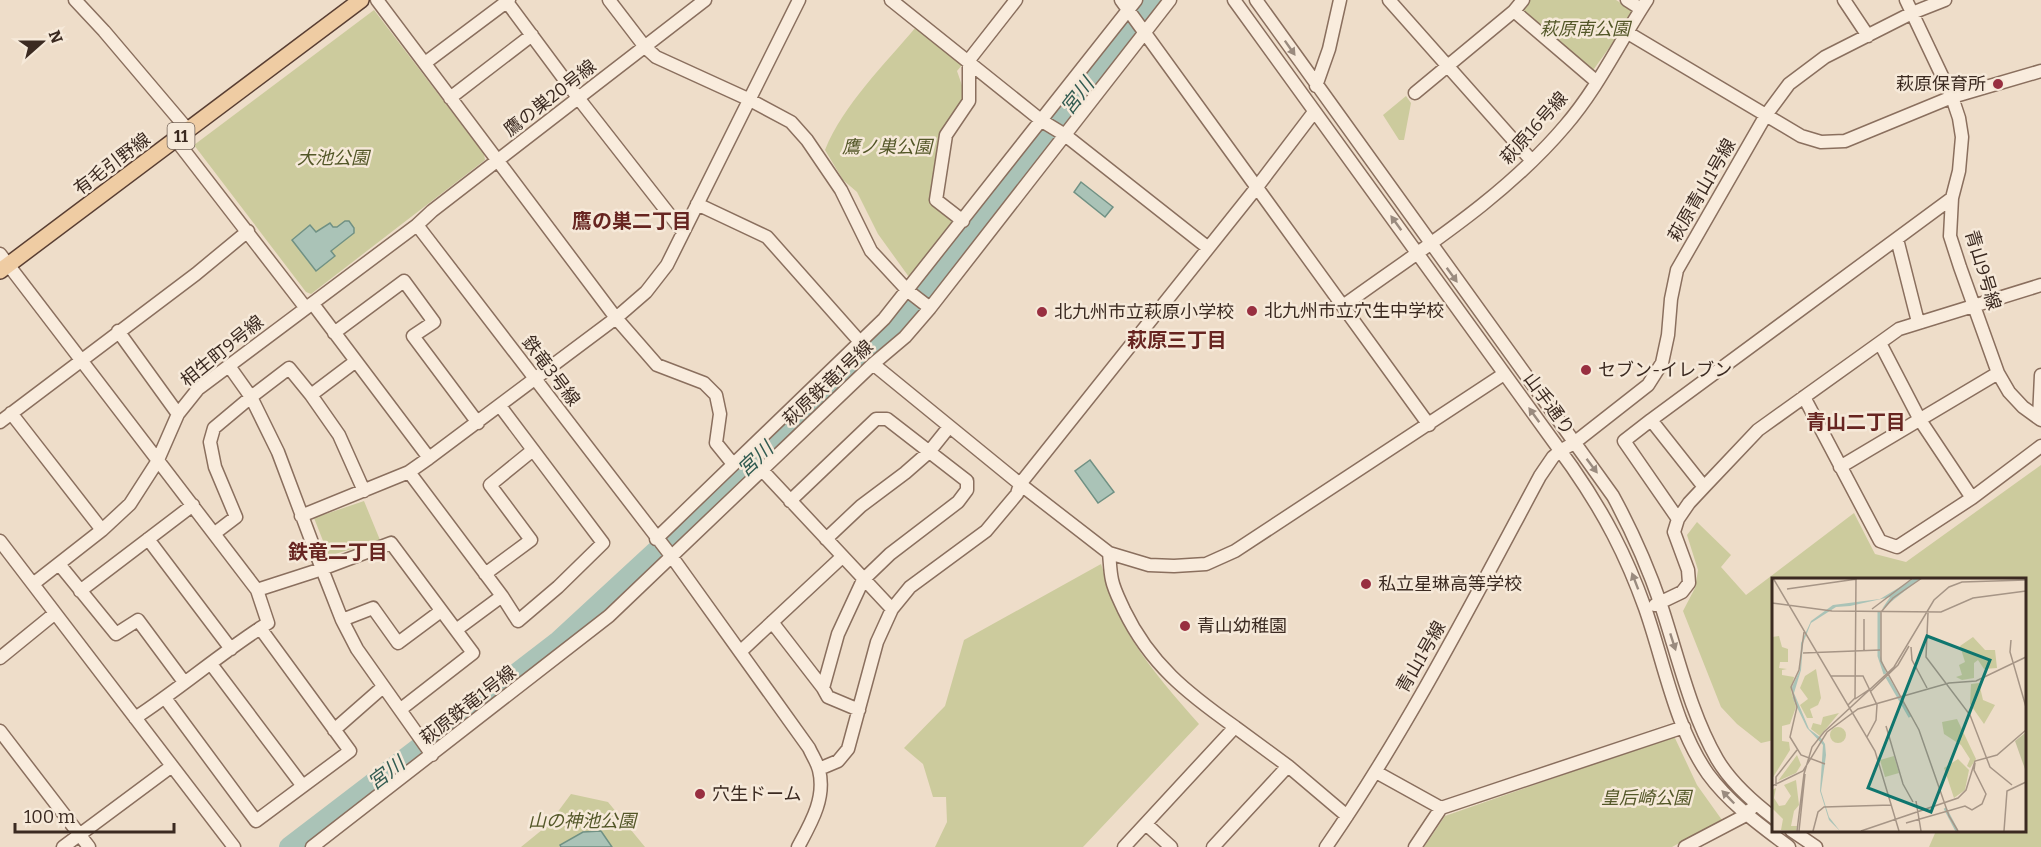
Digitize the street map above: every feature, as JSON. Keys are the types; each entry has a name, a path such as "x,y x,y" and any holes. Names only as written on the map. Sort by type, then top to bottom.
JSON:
{"main road":[{"name":"有毛引野線","path":"3,264 182,135 361,0"}],"street":[{"path":"75,0 104,31 182,135 248,231 334,333 429,458"},
{"path":"377,0 616,318 657,365 704,383 716,395 720,414 716,443 734,464"},
{"path":"609,0 645,47 656,57 748,99 791,123 807,140 841,190 871,251 919,300"},
{"name":"鷹の巣20号線","path":"417,225 705,0"},
{"path":"302,516 409,472 535,380 646,292 667,265 799,0"},
{"path":"891,0 969,60 1042,121 1062,134 1207,247"},
{"path":"963,220 936,200 946,135 969,101 969,60 1016,0"},
{"name":"萩原鉄竜1号線","path":"312,847 609,616 873,364 905,337 919,300 1062,134 1142,28 1170,0"},
{"name":"山手通り","path":"1234,0 1418,252 1600,508 1618,542 1646,609 1684,727 1708,773 1726,796 1746,815 1789,847"},
{"name":"山手通り","path":"1256,0 1597,472 1623,514 1638,544 1704,733 1732,780 1756,805 1772,817"},
{"path":"1316,86 1329,49 1340,0"},
{"path":"1389,0 1532,161"},
{"path":"1415,93 1514,11 1523,0"},
{"path":"1627,0 1644,5"},
{"path":"1844,0 1868,36"},
{"name":"青山9号線","path":"1906,0 1952,97 1962,137 1959,171 1952,198 1950,236 1998,374 2009,392 2023,407 2040,419"},
{"name":"萩原青山1号線","path":"1560,451 1574,443 1648,385 1662,363 1677,270 1766,115 1789,84 1825,57 1912,13 1945,0"},
{"path":"425,63 508,1 579,99 683,232"},
{"name":"萩原16号線","path":"1343,306 1483,206 1532,161 1566,125 1597,82 1644,5"},
{"path":"656,539 861,343 919,300 963,220 1129,6 1142,28 1429,425"},
{"path":"1514,11 1597,82"},
{"path":"1628,33 1801,136 1821,142 1845,141 1952,97 2041,71"},
{"path":"450,99 532,35"},
{"path":"798,847 816,814 820,788 819,769 838,761 848,749 877,642 892,609 910,587 986,531 1017,494 1020,484 1314,112"},
{"path":"1678,519 1624,441 1952,198"},
{"path":"697,204 767,237 861,343"},
{"name":"相生町9号線","path":"33,584 102,530 130,504 158,462 178,414 198,389 417,225"},
{"name":"鉄竜3号線","path":"417,225 672,557 809,748 819,769"},
{"path":"0,422 79,360 196,274 248,231"},
{"path":"1897,239 1918,322"},
{"path":"3,264 215,533 257,590 268,623 135,718"},
{"path":"334,333 404,281 434,322 412,336 478,423"},
{"path":"1646,609 1682,592 1689,583 1688,570 1674,532 1678,519 1704,487 1758,430 1899,329 2041,285"},
{"path":"118,331 178,414"},
{"path":"1880,343 1920,420 1972,498"},
{"path":"311,394 356,361"},
{"path":"873,364 949,428 1109,553 1149,565 1174,566 1206,564 1235,551 1504,374"},
{"path":"229,366 251,397 278,452 342,620 357,649 431,753"},
{"path":"215,533 236,517 214,467 210,442 214,428 289,369 311,394 339,435 364,491"},
{"path":"1840,467 1998,374"},
{"path":"2040,419 2041,375"},
{"path":"1804,397 1880,541 1897,546 1972,498 2041,446"},
{"path":"409,472 486,574 518,621 558,587 603,543 500,406"},
{"path":"11,413 102,530"},
{"path":"789,501 876,419 887,419 967,481 967,490 958,502 890,554 863,580 838,634 823,688"},
{"path":"1651,420 1704,487"},
{"path":"826,539 861,506 929,452 949,428"},
{"path":"486,574 531,540 490,485 533,450"},
{"name":"青山1号線","path":"1326,847 1376,772 1477,594 1540,476 1560,451"},
{"path":"762,470 892,609"},
{"path":"81,591 193,506"},
{"path":"148,539 231,649"},
{"path":"0,541 234,847"},
{"path":"257,590 322,570 391,543 472,653 401,709"},
{"path":"1109,553 1112,582 1144,646 1160,666 1186,691 1288,766 1347,816"},
{"path":"740,652 842,557"},
{"path":"59,564 116,634 138,620 184,682"},
{"path":"456,630 502,596"},
{"path":"342,620 373,608 398,643 441,611"},
{"path":"0,658 54,614"},
{"path":"772,622 828,697 859,710"},
{"path":"165,698 256,821 350,751 260,628"},
{"path":"211,664 302,785"},
{"path":"334,730 383,687"},
{"path":"1124,847 1234,727"},
{"path":"1415,847 1441,808 1684,727"},
{"path":"0,731 89,847"},
{"path":"63,847 172,766"},
{"path":"1213,847 1288,766"},
{"path":"1376,772 1441,808"},
{"path":"1685,847 1746,815 1756,805"},
{"path":"1146,824 1171,847"},
{"path":"1793,832 1816,847"}],"green space":[{"name":"萩原南公園","path":"1529,0 1616,0 1635,12 1591,73 1521,10"},
{"name":"大池公園","path":"374,10 484,154 485,160 311,294 306,292 194,145"},
{"name":"鷹ノ巣公園","path":"916,27 962,65 957,71 966,97 941,130 931,200 954,222 909,277 878,234 857,192 843,180 825,150 842,117 878,70"},
{"path":"1406,96 1411,103 1404,140 1399,140 1383,115"},
{"path":"2041,465 2041,847 1929,847 1936,832 2026,832 2026,578 1772,578 1772,740 1761,743 1737,724 1721,707 1683,611 1695,588 1698,570 1687,535 1697,522 1731,555 1721,567 1746,595 1854,513 1875,554 1906,562"},
{"path":"364,501 380,540 329,556 314,518"},
{"path":"1101,564 1111,594 1133,641 1156,674 1199,724 1083,847 935,847 947,822 946,797 933,797 923,764 904,748 945,706 964,640"},
{"name":"皇后崎公園","path":"1674,736 1697,785 1722,820 1672,847 1424,847 1445,816"},
{"name":"山の神池公園","path":"571,794 608,802 645,847 521,847 548,825"}],"shaded area":[{"path":"1081,182 1113,207 1105,217 1074,192"},
{"path":"349,221 354,228 354,233 331,251 335,256 316,271 292,240 310,225 316,232 330,223 333,227 337,227"},
{"path":"1090,460 1114,492 1098,503 1075,471"},
{"path":"601,831 612,847 561,847 560,845 583,832"}],"waterway":[{"name":"宮川","path":"289,847 557,642 876,348 915,306 1151,0"}],"place":[{"name":"萩原保育所","path":"1998,84"},
{"name":"北九州市立穴生中学校","path":"1252,311"},
{"name":"北九州市立萩原小学校","path":"1042,312"},
{"name":"セブン-イレブン","path":"1586,370"},
{"name":"私立星琳高等学校","path":"1366,584"},
{"name":"青山幼稚園","path":"1185,626"},
{"name":"穴生ドーム","path":"700,794"}],"district":[{"name":"鷹の巣二丁目","path":"632,221"},
{"name":"萩原三丁目","path":"1177,340"},
{"name":"青山二丁目","path":"1856,422"},
{"name":"鉄竜二丁目","path":"338,552"}]}
